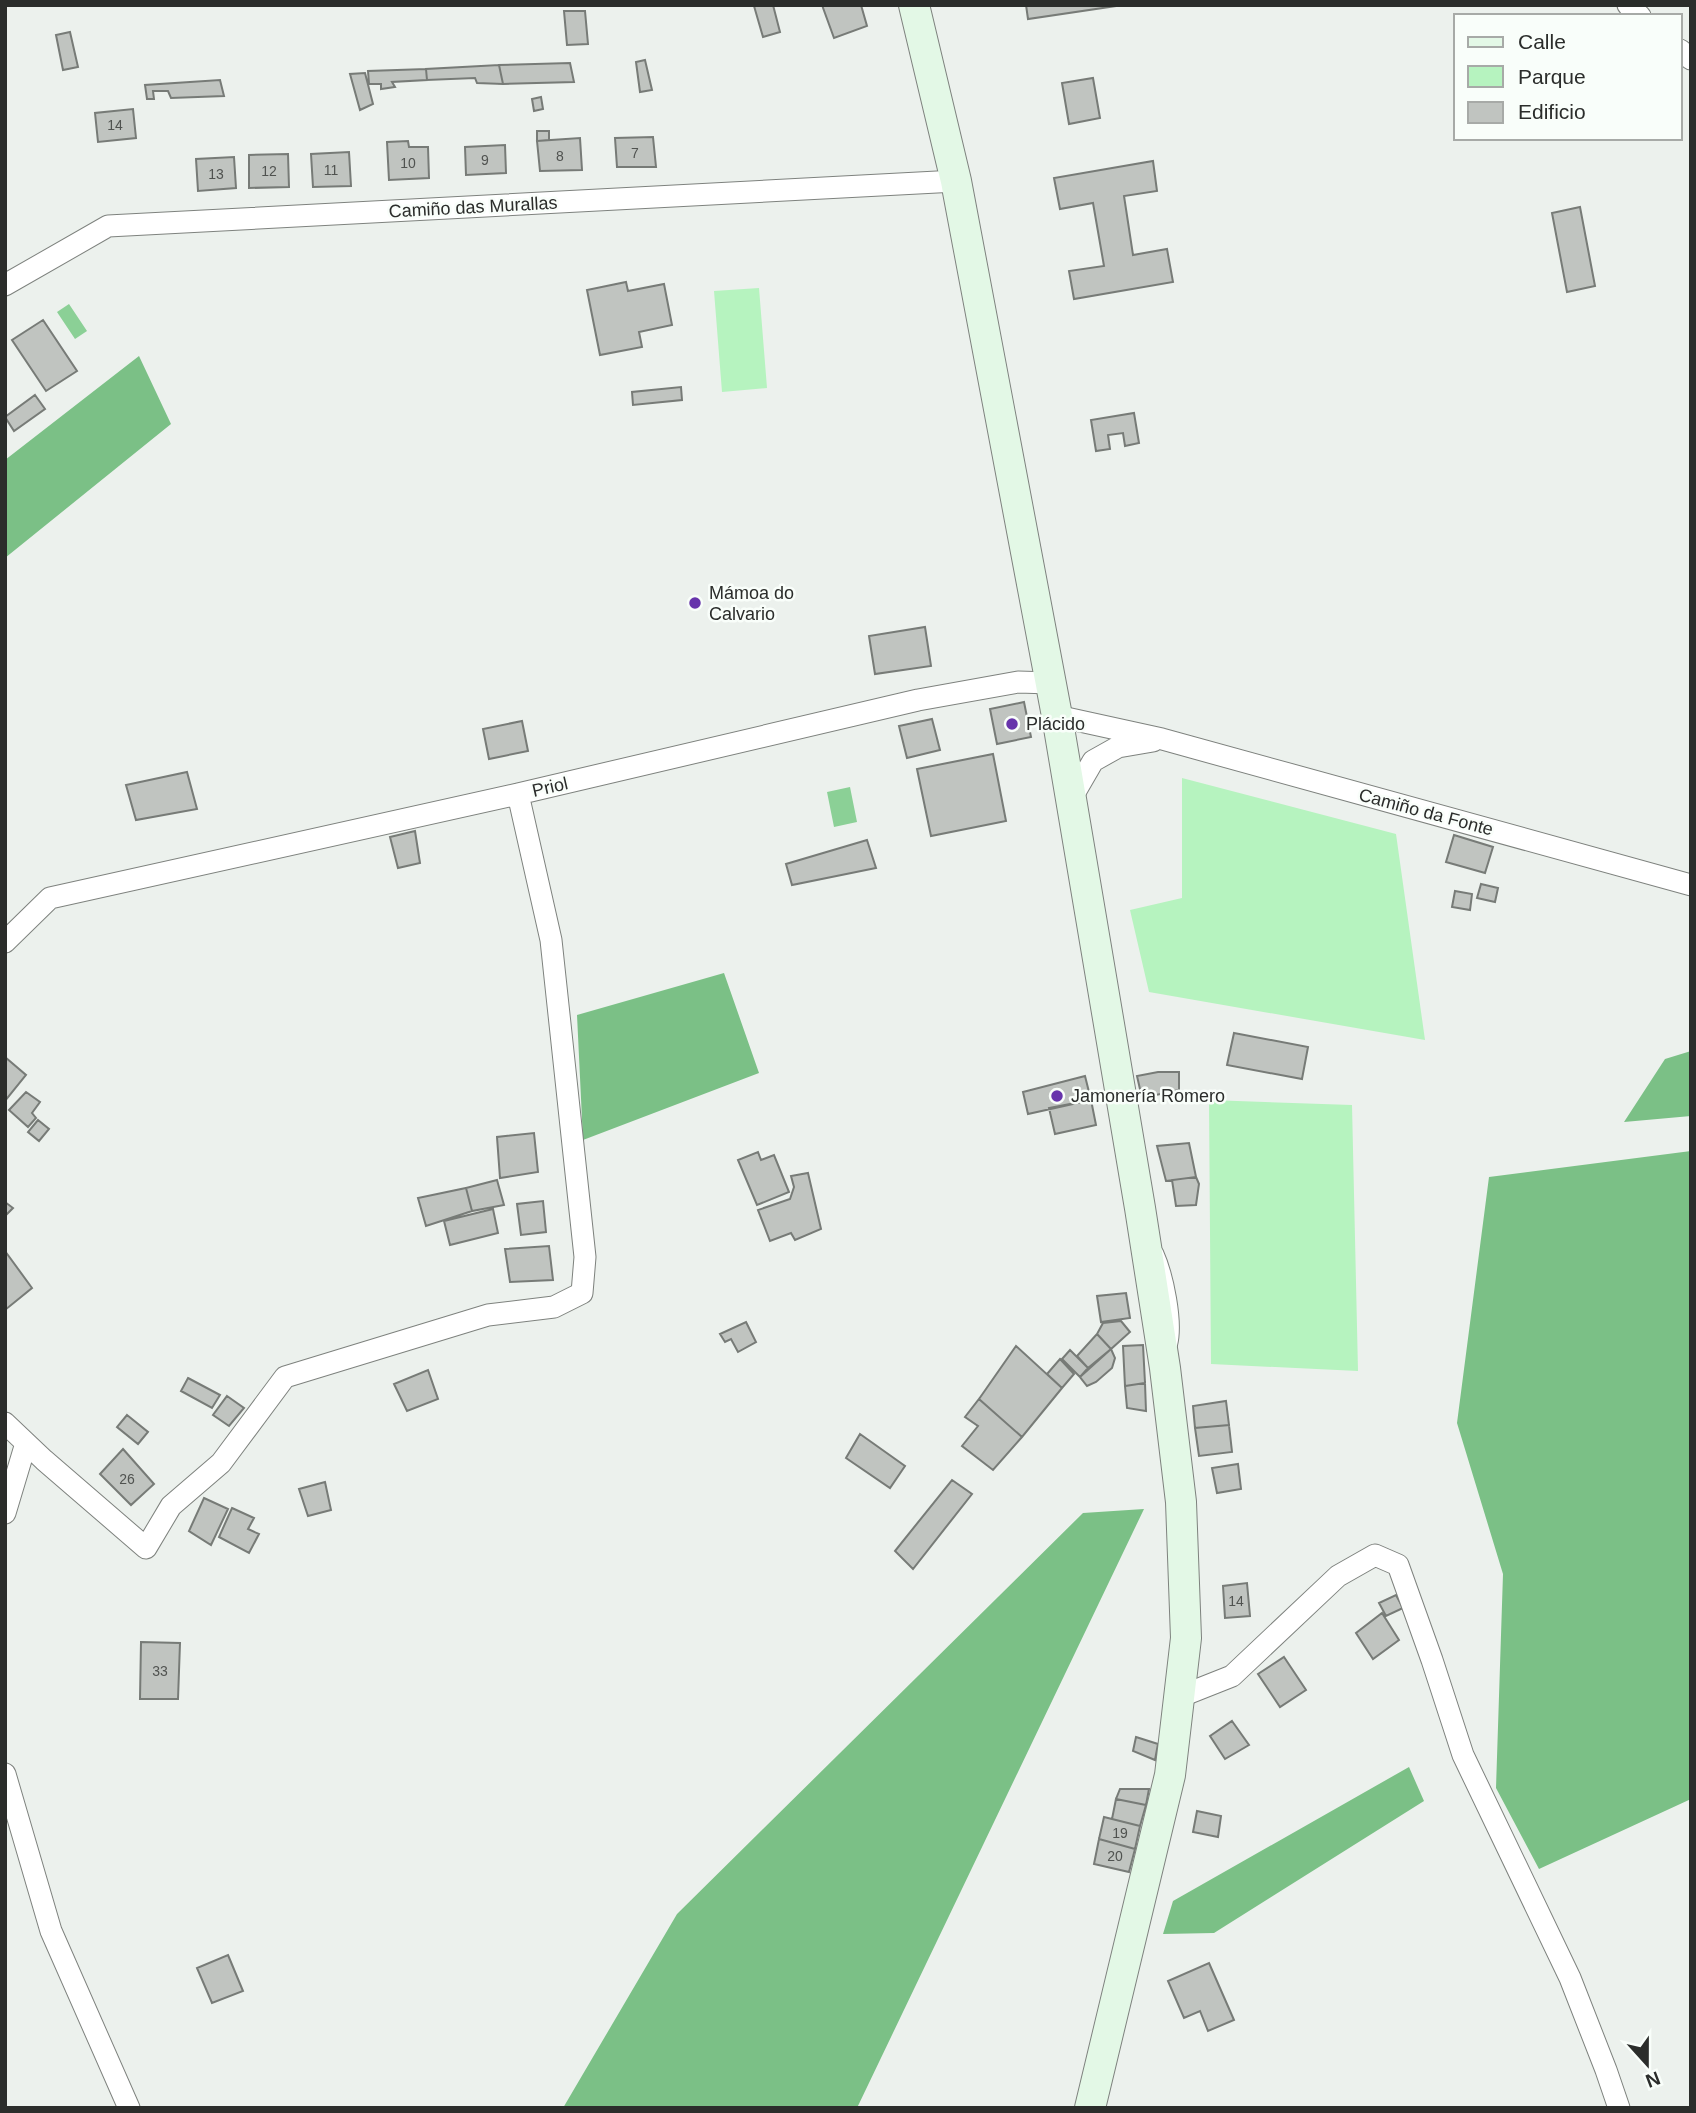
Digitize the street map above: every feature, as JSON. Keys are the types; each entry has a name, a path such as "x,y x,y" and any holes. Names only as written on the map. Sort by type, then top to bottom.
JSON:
{"main road":[{"path":"914,5 956,181 1051,683 1140,1208 1165,1368 1181,1502 1186,1638 1170,1775 1090,2108"}],"street":[{"name":"Camiño das Murallas","path":"5,285 108,226 956,181"},
{"name":"Priol","path":"5,942 50,898 518,794 918,700 1018,682 1051,683"},
{"name":"Camiño da Fonte","path":"1059,728 1162,739 1691,885"},
{"path":"1059,728 1085,750 1162,739"},
{"path":"1071,799 1093,761 1118,747"},
{"path":"5,1423 146,1548 171,1506 221,1463 285,1377 488,1315 554,1307 582,1293 585,1257 551,940 518,794"},
{"path":"5,1513 26,1443"},
{"path":"1179,1697 1232,1675 1338,1576 1375,1555 1398,1565 1462,1755 1570,1978 1619,2108"},
{"path":"5,1774 51,1931 129,2108"}],"green space":[{"path":"759,288 767,388 722,392 714,291"},
{"path":"1182,778 1396,834 1425,1040 1149,992 1130,910 1182,898"},
{"path":"1209,1100 1352,1105 1358,1371 1211,1364"}],"shaded area":[{"path":"69,304 87,331 75,339 57,312"},
{"path":"139,356 171,424 5,558 5,460"},
{"path":"850,787 857,822 834,827 827,792"},
{"path":"724,973 759,1073 583,1140 577,1015"},
{"path":"1691,1051 1691,1116 1624,1122 1665,1059"},
{"path":"1691,1151 1691,1799 1539,1869 1496,1788 1503,1574 1457,1423 1489,1177"},
{"path":"1144,1509 857,2108 563,2108 677,1914 1083,1513"},
{"path":"1409,1767 1424,1801 1214,1933 1163,1934 1173,1901"}],"building":[{"path":"773,5 780,32 763,37 754,6"},
{"path":"822,5 861,5 867,26 834,38"},
{"path":"1026,5 1123,5 1028,19"},
{"path":"564,11 585,11 588,44 567,45"},
{"path":"70,32 78,67 63,70 56,35"},
{"path":"645,60 652,90 640,92 636,62"},
{"path":"570,63 574,82 503,84 499,65"},
{"path":"499,65 503,84 477,83 475,78 427,80 426,69"},
{"path":"426,69 427,80 392,82 395,87 381,89 381,84 369,84 368,71"},
{"path":"365,73 373,104 360,110 350,74"},
{"path":"1093,78 1100,118 1069,124 1062,83"},
{"path":"220,80 224,96 171,98 168,91 153,91 154,99 147,99 145,85"},
{"path":"541,97 543,109 534,111 532,99"},
{"path":"133,109 136,138 98,142 95,113"},
{"path":"537,131 549,131 549,140 537,141"},
{"path":"653,137 656,167 617,167 615,138"},
{"path":"580,138 582,170 540,171 537,141"},
{"path":"408,141 409,147 428,147 429,178 389,180 387,142"},
{"path":"505,145 506,173 466,175 465,147"},
{"path":"349,152 351,186 313,187 311,154"},
{"path":"288,154 289,187 249,188 249,155"},
{"path":"234,157 236,188 198,191 196,159"},
{"path":"1153,161 1157,191 1124,196 1133,255 1167,249 1173,282 1074,299 1069,271 1104,266 1093,203 1060,209 1054,178"},
{"path":"1580,207 1595,286 1567,292 1552,213"},
{"path":"626,282 628,291 664,284 672,325 639,332 642,347 600,355 587,290"},
{"path":"43,320 77,371 46,391 12,340"},
{"path":"681,387 682,400 633,405 632,392"},
{"path":"35,395 45,409 14,431 5,417"},
{"path":"1134,413 1139,443 1125,446 1123,433 1108,435 1110,449 1096,451 1091,420"},
{"path":"925,627 931,666 875,674 869,636"},
{"path":"1024,702 1031,737 997,744 990,709"},
{"path":"932,719 940,750 907,758 899,726"},
{"path":"522,721 528,751 489,759 483,729"},
{"path":"993,754 1006,821 931,836 917,769"},
{"path":"187,772 197,809 136,820 126,785"},
{"path":"415,831 420,863 398,868 390,837"},
{"path":"1454,835 1493,847 1485,873 1446,862"},
{"path":"867,840 876,868 792,885 786,864"},
{"path":"1481,884 1498,888 1495,902 1477,898"},
{"path":"1455,891 1472,894 1470,910 1452,907"},
{"path":"1234,1033 1308,1047 1302,1079 1227,1065"},
{"path":"5,1057 26,1075 5,1101"},
{"path":"1179,1072 1179,1090 1142,1098 1137,1076"},
{"name":"Jamonería Romero","path":"1085,1076 1091,1100 1028,1114 1023,1092"},
{"path":"26,1092 40,1102 32,1113 36,1118 28,1127 9,1110"},
{"path":"1091,1100 1096,1125 1055,1134 1049,1108"},
{"path":"38,1120 49,1129 39,1141 28,1132"},
{"path":"534,1133 538,1172 500,1178 497,1137"},
{"path":"1189,1143 1196,1177 1166,1181 1157,1146"},
{"path":"758,1152 761,1160 774,1155 789,1192 757,1205 738,1160"},
{"path":"808,1173 821,1229 795,1240 791,1233 770,1241 758,1210 790,1199 794,1187 791,1176"},
{"path":"1196,1177 1199,1184 1196,1205 1176,1206 1172,1180"},
{"path":"497,1180 504,1205 472,1211 466,1188"},
{"path":"466,1188 472,1211 426,1226 418,1198"},
{"path":"543,1201 546,1232 521,1235 517,1204"},
{"path":"5,1202 13,1208 5,1216"},
{"path":"493,1209 498,1233 450,1245 444,1221"},
{"path":"549,1246 553,1280 510,1282 505,1249"},
{"path":"5,1251 32,1288 5,1310"},
{"path":"1126,1293 1130,1318 1101,1322 1097,1296"},
{"path":"1121,1321 1130,1332 1111,1349 1097,1334 1103,1323"},
{"path":"746,1322 756,1342 738,1352 731,1339 725,1342 720,1334"},
{"path":"1097,1334 1111,1349 1088,1368 1077,1356"},
{"path":"1143,1345 1145,1383 1125,1386 1123,1346"},
{"path":"1016,1346 1062,1388 1022,1437 979,1399"},
{"path":"1111,1349 1115,1358 1112,1368 1087,1386 1080,1377"},
{"path":"1070,1350 1088,1368 1080,1377 1062,1359"},
{"path":"1060,1359 1074,1374 1062,1388 1047,1374"},
{"path":"428,1370 438,1399 407,1411 394,1384"},
{"path":"188,1378 220,1395 212,1408 181,1391"},
{"path":"1145,1383 1146,1411 1127,1408 1125,1386"},
{"path":"227,1396 244,1408 229,1426 213,1415"},
{"path":"979,1399 1022,1437 993,1470 962,1446 978,1426 965,1417"},
{"path":"1226,1401 1229,1425 1195,1428 1193,1406"},
{"path":"127,1415 148,1432 138,1444 117,1427"},
{"path":"1229,1425 1232,1452 1199,1456 1195,1428"},
{"path":"860,1434 905,1466 890,1488 846,1458"},
{"path":"123,1449 154,1484 131,1505 100,1474"},
{"path":"1238,1464 1241,1489 1217,1493 1212,1468"},
{"path":"952,1480 972,1494 913,1569 895,1551"},
{"path":"325,1482 331,1510 308,1516 299,1489"},
{"path":"204,1498 228,1509 211,1545 189,1531"},
{"path":"232,1508 254,1518 248,1529 259,1534 249,1553 219,1537"},
{"path":"1247,1583 1250,1616 1225,1618 1223,1586"},
{"path":"1396,1595 1403,1608 1386,1616 1379,1603"},
{"path":"1382,1613 1399,1640 1373,1659 1356,1633"},
{"path":"141,1642 180,1643 178,1699 140,1699"},
{"path":"1284,1657 1306,1690 1280,1707 1258,1674"},
{"path":"1232,1721 1249,1745 1225,1759 1210,1736"},
{"path":"1136,1737 1158,1744 1155,1760 1133,1751"},
{"path":"1120,1789 1149,1789 1146,1805 1116,1799"},
{"path":"1116,1799 1146,1805 1140,1826 1112,1819"},
{"path":"1197,1811 1221,1816 1218,1837 1193,1832"},
{"path":"1104,1817 1140,1826 1135,1849 1099,1839"},
{"path":"1099,1839 1135,1849 1129,1872 1094,1864"},
{"path":"228,1955 243,1991 212,2003 197,1968"},
{"path":"1209,1963 1234,2020 1208,2031 1200,2011 1184,2018 1168,1981"}],"place":[{"name":"Mámoa do Calvario","path":"695,603"},
{"name":"Plácido","path":"1012,724"},
{"name":"Jamonería Romero","path":"1057,1096"}]}
